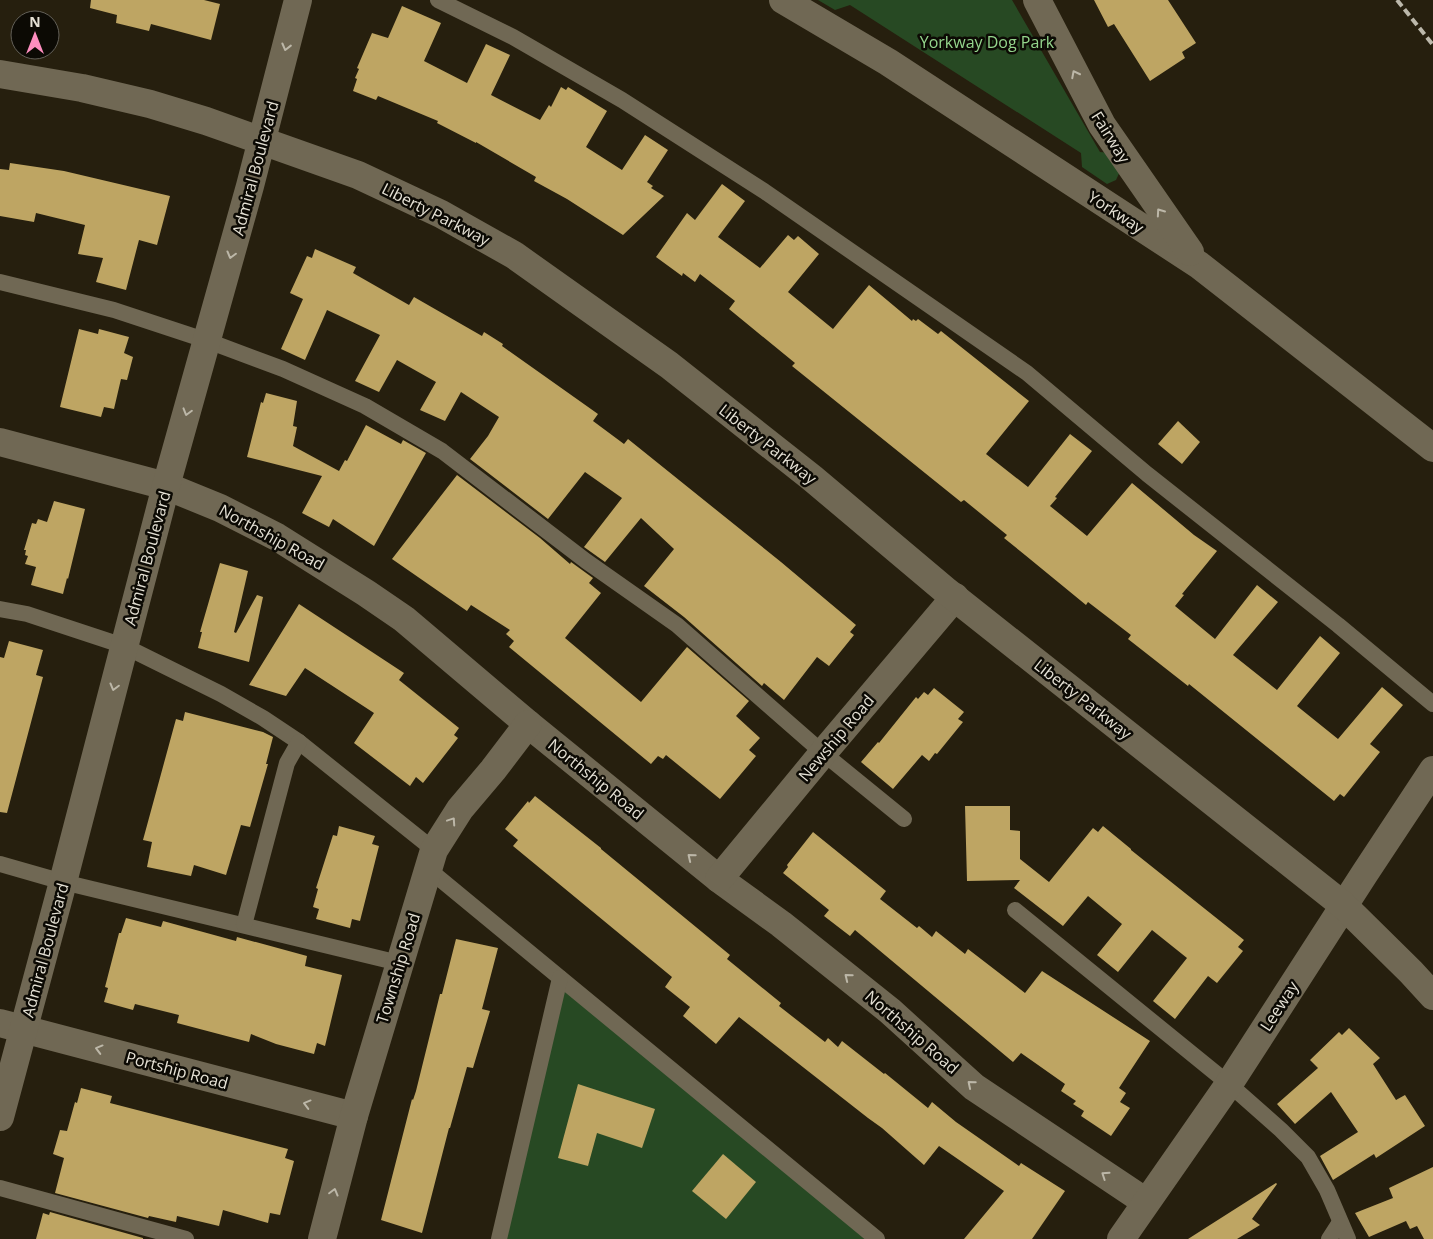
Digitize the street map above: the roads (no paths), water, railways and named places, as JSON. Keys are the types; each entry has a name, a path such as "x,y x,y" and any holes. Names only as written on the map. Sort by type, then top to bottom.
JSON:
{"street":[{"name":"Admiral Boulevard","path":"0,1117 11,1026 63,882 166,486 208,341 298,0"},
{"name":"Yorkway","path":"783,0 888,62 1199,265 1433,448"},
{"name":"Fairway","path":"1037,0 1102,125 1199,265"},
{"name":"Liberty Parkway","path":"0,74 82,88 150,104 358,175 441,214 514,255 669,365 812,478 955,597 1344,905 1433,996"},
{"name":"Northship Road","path":"0,442 166,486 220,508 276,536 336,573 404,620 528,724 719,879 781,924 890,1011 974,1087 1146,1202"},
{"name":"Newship Road","path":"719,879 955,597"},
{"name":"Township Road","path":"322,1239 354,1116 431,859 460,809 528,724"},
{"name":"Leeway","path":"1121,1239 1229,1084 1433,770"},
{"name":"Portship Road","path":"11,1026 354,1116"}],"lane":[{"path":"438,0 513,38 622,100 764,191 1020,367 1147,474 1338,625 1433,704"},
{"path":"0,282 114,310 208,341 283,369 365,406 442,451 570,549 677,625 823,753 904,819"},
{"path":"0,609 27,614 124,646 221,694 263,718 299,742 431,859 560,978 877,1239"},
{"path":"244,925 287,763 299,742"},
{"path":"0,864 63,882 400,963"},
{"path":"1015,910 1229,1084 1281,1130 1308,1157 1327,1190 1348,1239"},
{"path":"499,1239 560,978"},
{"path":"0,1188 157,1235 186,1239"},
{"path":"1328,1239 1340,1222"}],"railway":[{"path":"1397,0 1433,45"}],"park label":[{"name":"Yorkway Dog Park","path":"987,42"}]}
